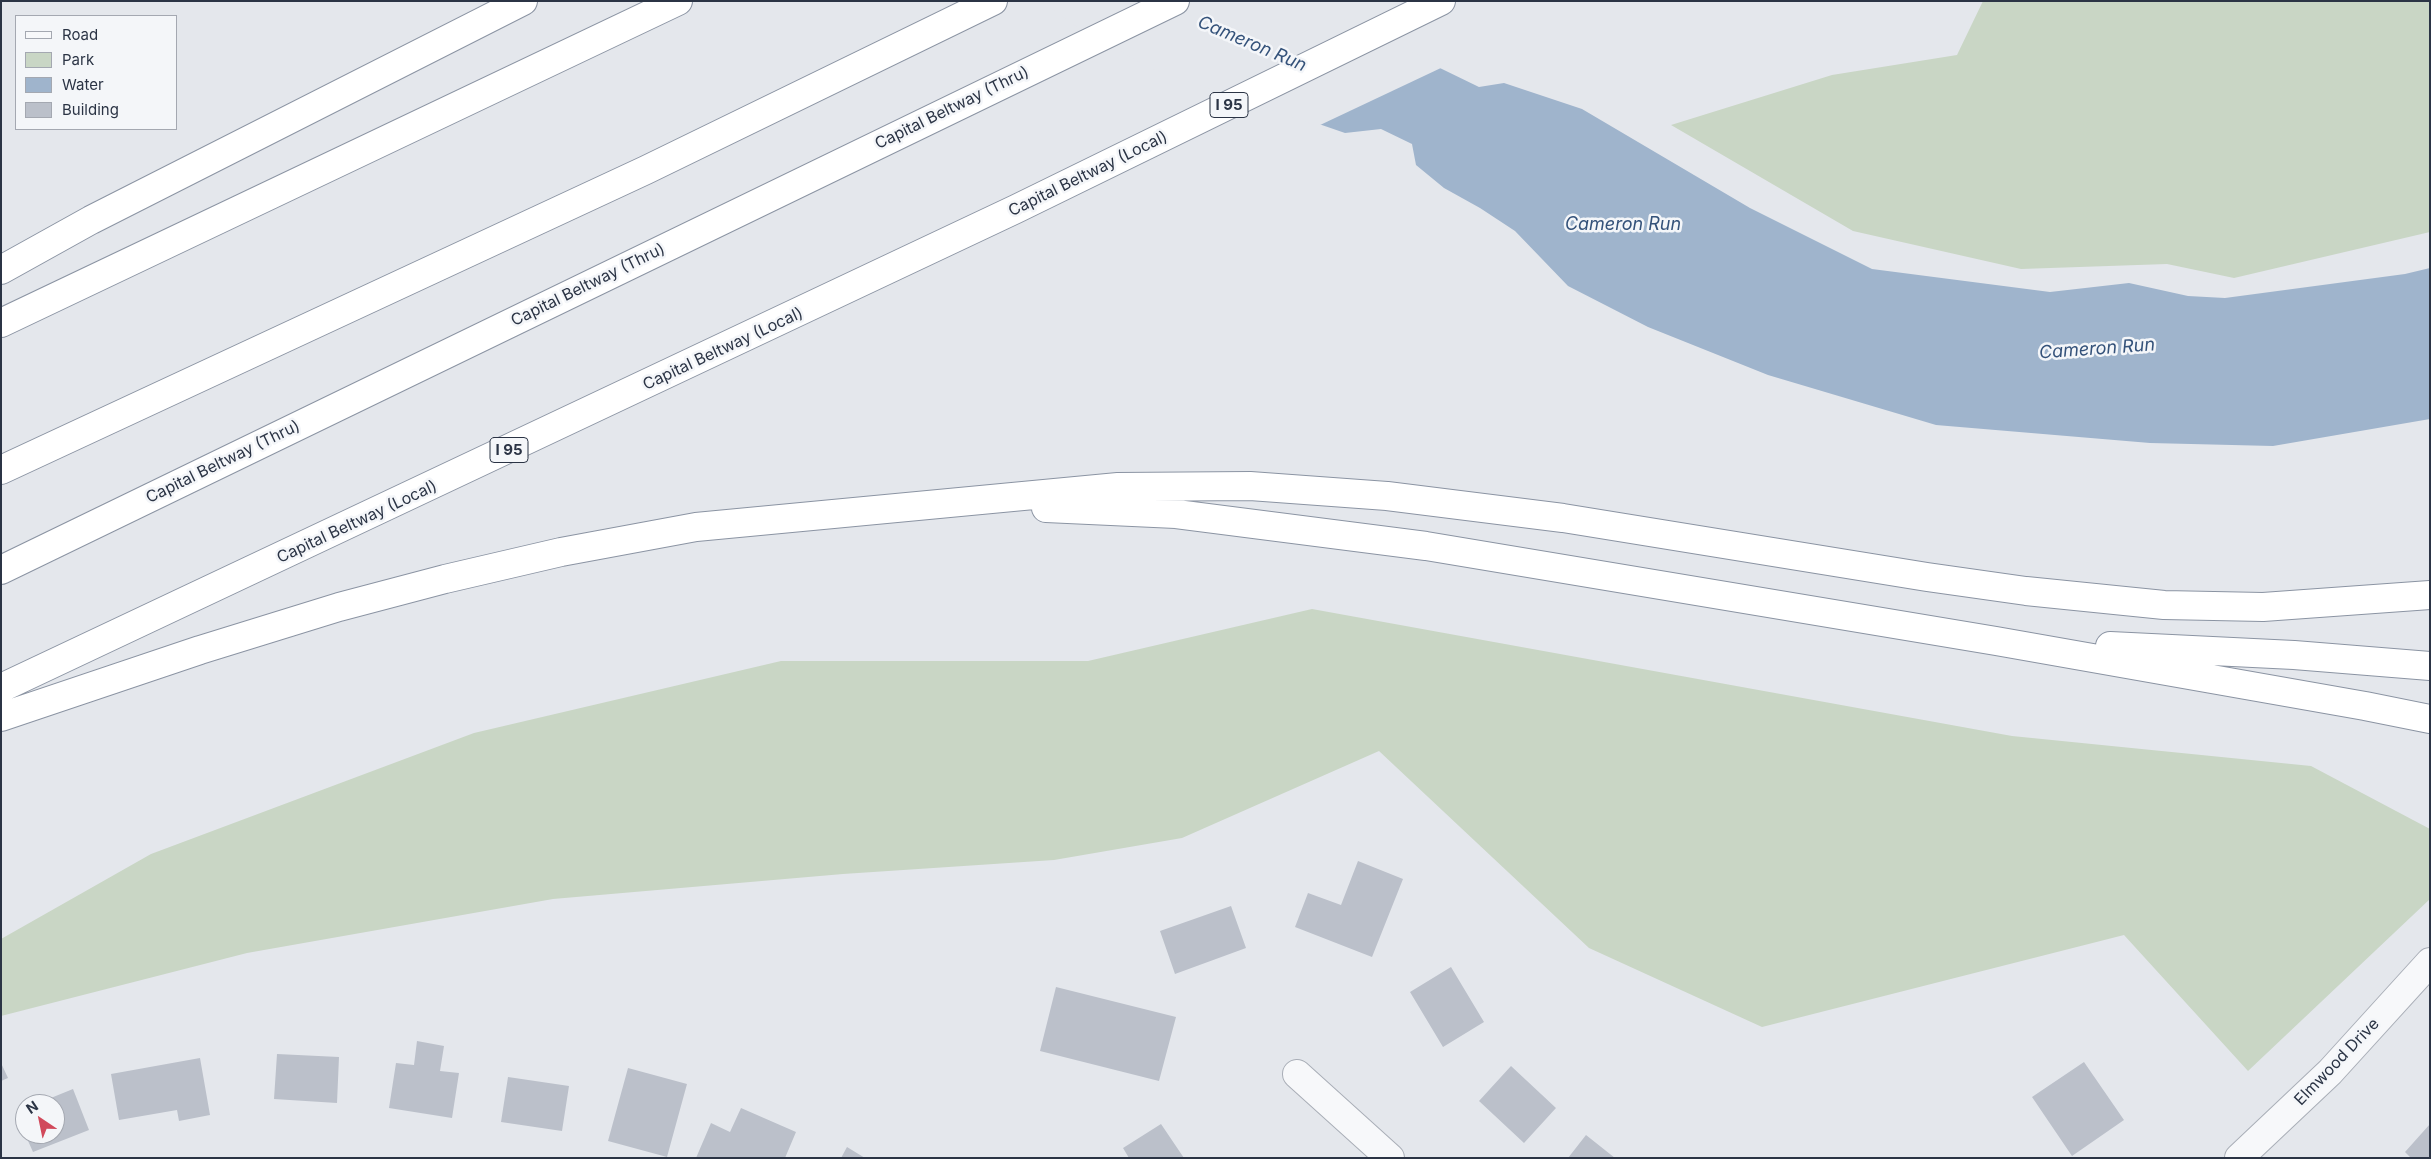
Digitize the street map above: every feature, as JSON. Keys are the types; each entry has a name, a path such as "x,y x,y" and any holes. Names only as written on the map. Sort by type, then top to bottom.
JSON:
{"highway":[{"path":"1,270 91,220 523,1"},
{"path":"1,323 678,1"},
{"path":"1,470 637,174 993,1"},
{"name":"Capital Beltway (Thru)","path":"1,570 1175,1"},
{"name":"Capital Beltway (Local)","path":"1,688 1016,209 1441,1"},
{"path":"1,717 200,650 339,607 445,578 513,563 696,527 1118,487 1250,486 1387,496 1562,518 1928,578 2026,591 2164,605 2262,607 2430,595"},
{"path":"957,503 1176,514 1426,546 1996,641 2430,719"},
{"path":"1996,641 2294,654 2430,666"}],"street":[{"name":"Elmwood Drive","path":"2239,1158 2330,1072 2430,962"},
{"path":"1297,1074 1390,1158"}],"green space":[{"path":"1983,1 2430,1 2430,232 2234,278 2167,264 2021,269 1853,231 1671,125 1832,75 1957,55"},
{"path":"1312,609 2012,736 2311,766 2430,829 2430,899 2248,1071 2124,935 1762,1027 1589,948 1379,751 1182,838 1054,860 843,874 553,899 247,953 1,1016 1,939 151,854 474,733 781,661 1088,661"}],"water":[{"name":"Cameron Run","path":"1302,1 1479,87 1504,83 1582,109 1750,208 1872,269 2050,292 2129,283 2188,296 2225,298 2405,274 2430,268 2430,419 2273,446 2150,443 1936,425 1768,375 1648,327 1568,286 1515,231 1480,208 1444,188 1416,165 1412,144 1381,129 1345,133 1151,66"}],"pier":[{"path":"1041,1 1307,1 1443,67 1318,126 1150,68 1074,25"}],"building":[{"path":"1358,861 1403,879 1372,957 1295,927 1308,893 1341,905"},
{"path":"1231,906 1246,948 1175,974 1160,931"},
{"path":"1451,967 1484,1022 1443,1047 1410,992"},
{"path":"1056,987 1176,1017 1159,1081 1040,1051"},
{"path":"417,1041 444,1046 440,1071 459,1073 452,1118 389,1108 396,1063 414,1065"},
{"path":"277,1054 339,1057 337,1103 274,1099"},
{"path":"200,1058 210,1115 179,1121 177,1110 119,1120 111,1074"},
{"path":"2084,1062 2124,1120 2072,1156 2032,1097"},
{"path":"1,1063 8,1078 1,1081"},
{"path":"1511,1066 1556,1108 1524,1143 1479,1101"},
{"path":"628,1068 687,1084 667,1157 608,1141"},
{"path":"508,1077 569,1086 562,1131 501,1122"},
{"path":"73,1089 89,1130 65,1139 65,1094 61,1094"},
{"path":"741,1108 796,1132 785,1158 696,1158 711,1123 730,1132"},
{"path":"1161,1124 1184,1158 1129,1158 1123,1148"},
{"path":"2430,1124 2430,1158 2411,1158 2405,1152"},
{"path":"1586,1135 1615,1158 1568,1158"},
{"path":"29,1144 53,1144 33,1152"},
{"path":"847,1147 865,1158 841,1158"}]}
